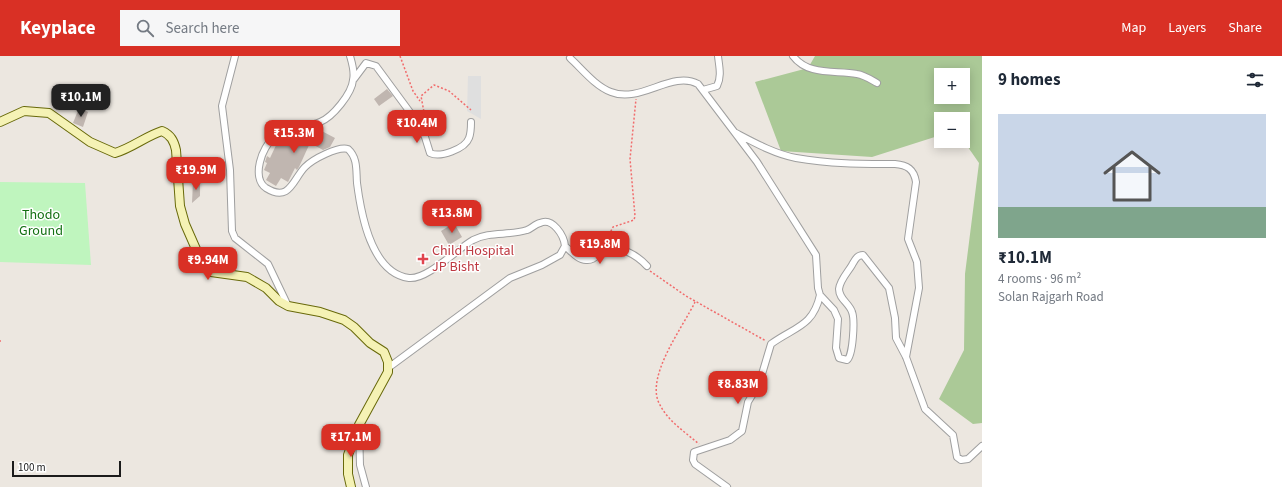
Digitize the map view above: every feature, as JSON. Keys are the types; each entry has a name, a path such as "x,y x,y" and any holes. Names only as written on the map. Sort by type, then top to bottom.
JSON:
{"main road":[{"path":"0,122 24,111 49,113 90,142 115,153 142,142 152,134 162,131 168,134 174,141 176,150 180,206 185,224 203,265 211,272 247,277 266,288 279,301 288,306 325,314 349,324 370,343 384,352 388,362 388,372 359,425 348,455 348,474 351,487"}],"street":[{"path":"234,56 222,106 230,170 232,231 234,238 268,264 288,306"},
{"path":"350,56 354,79"},
{"path":"703,90 717,86 719,82 718,56"},
{"path":"793,56 804,66 820,71 858,74 877,83"},
{"path":"570,58 605,89 612,93 637,93 683,79 691,80 698,84 757,162 811,246 816,256 818,288 820,295 834,310 838,319 837,355 839,358 847,360 850,355 854,319 848,305 842,300 839,289 840,283 857,257 863,255 889,288 895,318 896,338 906,356 925,409 952,435 957,457 961,460 968,459 982,446"},
{"path":"388,368 510,278 554,258 563,251 565,246 564,238 559,230 549,223 539,223 527,230 482,236 430,270 410,278 393,273 381,261 372,244 362,209 356,163 353,154 348,149 338,148 308,165 298,176 294,185 285,192 277,192 264,187 259,179 258,172 266,147 273,138 285,132 320,122 329,117 336,110 351,87 354,79 366,63 371,63 376,66 415,118 425,137 430,153 433,155 439,155 464,145 469,138 471,122"},
{"path":"735,133 771,150 796,158 837,163 895,164 910,168 915,175 916,182 908,239 916,262 919,288 906,356"},
{"path":"565,246 578,257 587,260 593,259 604,250 622,249 643,261 647,266"},
{"path":"727,487 695,464 693,460 694,452 730,440 742,431 748,402 759,384 771,344 803,326 812,318 816,311 820,295"},
{"path":"359,425 360,465 366,487"}],"path":[{"path":"400,56 413,91 421,103"},
{"path":"426,128 421,96 431,87 436,85 449,91 471,110"},
{"path":"607,250 610,233 613,227 634,220 635,216 630,159 637,93"},
{"path":"647,266 655,276 696,302 771,344"},
{"path":"696,302 662,364 655,390 659,404 667,416 703,448"}],"green space":[{"path":"815,56 982,56 982,423 973,424 939,399 964,350 965,274 979,163 969,148 970,148 970,112 934,112 934,137 872,157 781,151 755,82 808,68"},
{"name":"Thodo Ground","path":"0,182 85,183 91,265 0,262"}],"shaded area":[{"path":"468,76 481,76 481,119 467,111"}],"building":[{"path":"387,89 393,96 379,106 374,99"},
{"path":"79,108 88,112 83,127 73,123"},
{"path":"316,128 335,138 330,147 323,150 310,143 299,167 297,170 295,168 288,182 281,178 276,186 266,180 270,173 264,170 267,163 265,162 267,156 270,158 278,141 281,139 293,145 299,133 308,130 313,133"},
{"path":"193,181 200,181 200,196 192,203"},
{"path":"454,223 462,237 449,245 441,231"}],"place":[{"name":"Child Hospital JP Bisht","path":"423,259"}]}
